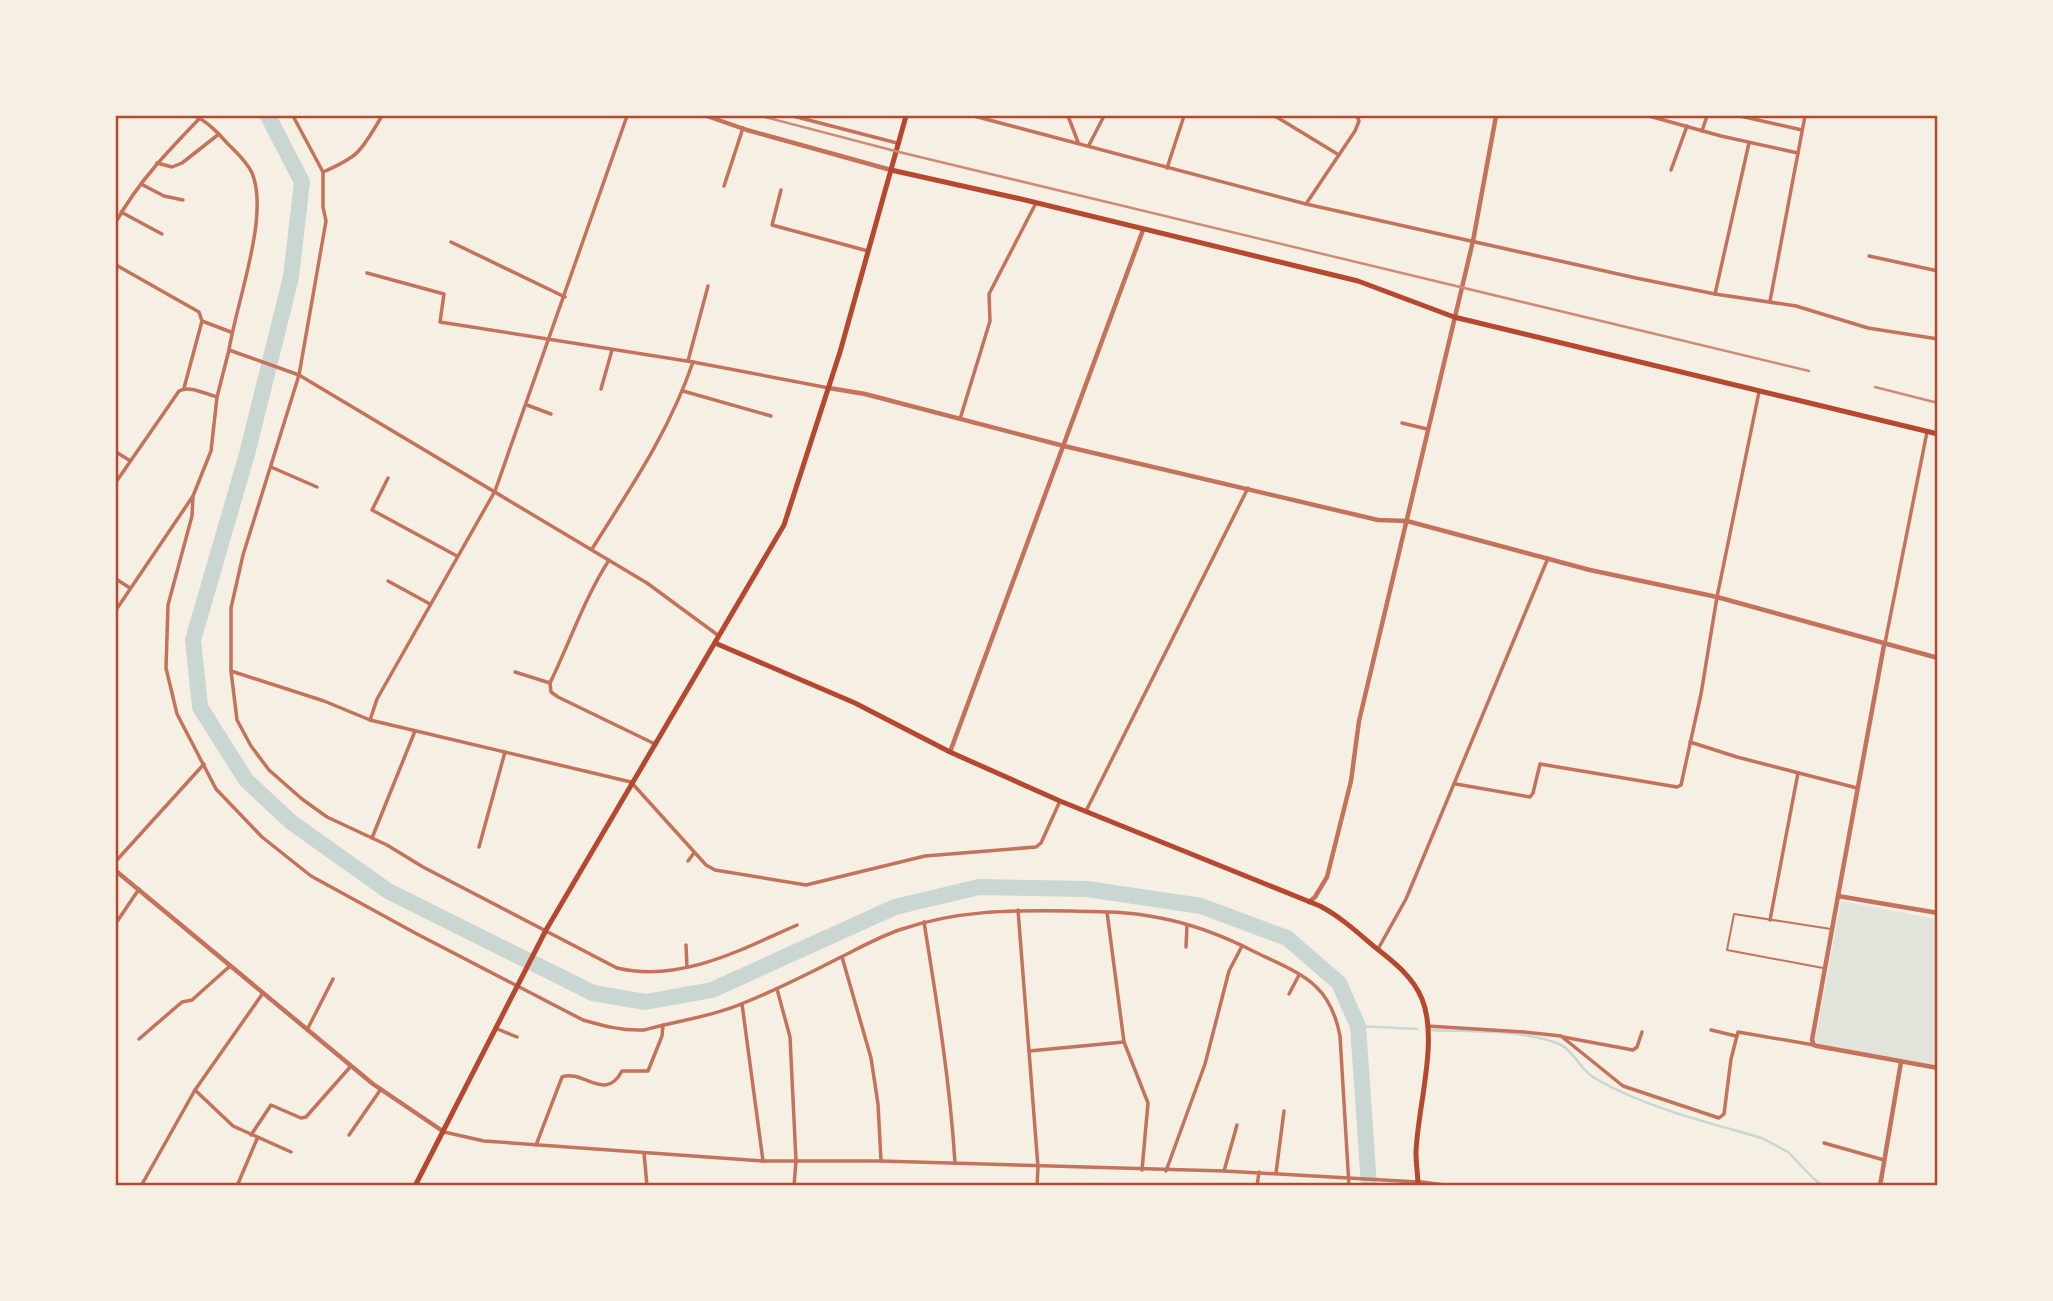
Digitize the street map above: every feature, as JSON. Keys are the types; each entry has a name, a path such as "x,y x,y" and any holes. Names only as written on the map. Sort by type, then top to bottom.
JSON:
{"main road":[{"path":"415,1185 545,931 784,525 829,388 906,116"},
{"path":"891,170 1358,281 1454,317 1937,435"},
{"path":"715,643 876,712 950,752 1060,801 1330,911 1408,975 1422,999 1427,1026 1426,1084 1416,1153 1418,1184"}],"street":[{"path":"293,116 323,172 323,207 326,221 299,375 243,555 231,608 231,671 237,720 251,746 269,770 327,817 372,838 617,968 639,973 667,972 728,954 797,925"},
{"path":"323,172 357,155 382,116"},
{"path":"370,720 377,699 495,491 627,116"},
{"path":"707,116 891,170"},
{"path":"793,116 897,144"},
{"path":"974,116 1306,204 1715,294 1770,301 1834,316 1868,328 1937,339 1937,333"},
{"path":"1068,116 1078,142"},
{"path":"1088,145 1104,116"},
{"path":"1167,168 1184,116"},
{"path":"1275,116 1339,155"},
{"path":"1306,204 1358,125 1357,116"},
{"path":"1309,902 1327,877 1351,781 1359,721 1473,241 1496,116"},
{"path":"1649,116 1749,143 1798,153"},
{"path":"1702,131 1707,116"},
{"path":"1740,116 1802,130"},
{"path":"1770,301 1805,116"},
{"path":"116,222 156,163 197,117 219,134 251,171 257,203 253,237 217,397 211,451 193,496 116,610"},
{"path":"1671,170 1687,126"},
{"path":"724,186 743,128"},
{"path":"156,163 172,167 182,163 219,134"},
{"path":"1715,294 1749,143"},
{"path":"141,184 163,196 183,200"},
{"path":"781,190 772,225 868,251"},
{"path":"960,419 990,321 989,294 1036,203"},
{"path":"121,212 162,234"},
{"path":"950,752 1143,230"},
{"path":"451,242 565,297"},
{"path":"1869,256 1937,271"},
{"path":"116,265 194,308 199,312 202,321 184,388 173,397 116,482"},
{"path":"367,273 444,294 440,322 690,362 865,394 1064,446 1377,520 1407,521 1590,570 1717,597 1937,658"},
{"path":"592,549 650,457 682,391 708,286"},
{"path":"202,321 231,332"},
{"path":"229,350 299,375 647,583 719,636"},
{"path":"601,389 612,350"},
{"path":"184,388 217,397"},
{"path":"682,391 771,416"},
{"path":"1456,784 1530,797 1540,764 1679,786 1682,783 1759,392"},
{"path":"527,405 551,414"},
{"path":"1402,423 1427,429"},
{"path":"1814,1045 1812,1040 1857,788 1927,432"},
{"path":"116,452 129,460"},
{"path":"271,467 317,487"},
{"path":"388,478 372,510 457,556"},
{"path":"1086,811 1248,488"},
{"path":"193,496 192,516 168,605 166,668 177,714 216,789 262,837 311,876 416,934 518,982 583,1020 611,1028 644,1030 742,1004 877,939 923,922 983,911 1018,910 1154,916 1187,925 1242,946 1299,975 1324,994 1337,1020 1342,1057 1349,1185"},
{"path":"1378,949 1406,899 1456,784 1548,558"},
{"path":"609,560 593,586 550,683 551,692 655,744"},
{"path":"116,579 130,588"},
{"path":"388,581 430,604"},
{"path":"231,671 324,701 370,720 631,782 706,865 715,870 806,885 925,856 1036,847 1041,843 1060,801"},
{"path":"515,672 550,683"},
{"path":"372,838 415,731"},
{"path":"1690,742 1857,788"},
{"path":"479,847 505,752"},
{"path":"116,861 204,764"},
{"path":"1770,920 1798,772"},
{"path":"688,862 694,853"},
{"path":"116,871 351,1066 444,1132 484,1141 763,1161 881,1161 1259,1172 1448,1185"},
{"path":"116,923 139,889"},
{"path":"1838,896 1937,913"},
{"path":"1018,910 1038,1167 1037,1185"},
{"path":"1107,912 1124,1042 1148,1103 1142,1170"},
{"path":"923,922 943,1043 955,1164"},
{"path":"1186,947 1187,925"},
{"path":"686,945 687,967"},
{"path":"1166,1171 1205,1064 1229,971 1242,946"},
{"path":"842,957 871,1058 878,1104 881,1161"},
{"path":"139,1040 182,1002 192,1000 230,966"},
{"path":"1289,994 1299,975"},
{"path":"307,1030 332,979"},
{"path":"777,989 790,1037 796,1161 794,1185"},
{"path":"141,1185 195,1090 263,993"},
{"path":"742,1004 763,1161"},
{"path":"536,1145 562,1077 572,1075 595,1084 611,1084 618,1079 622,1071 649,1071 662,1036 663,1025"},
{"path":"1427,1026 1561,1036 1633,1050 1637,1047 1642,1032"},
{"path":"495,1028 517,1037"},
{"path":"1711,1030 1736,1036"},
{"path":"1561,1036 1623,1086 1719,1118 1724,1114 1739,1031 1937,1068"},
{"path":"1029,1051 1124,1042"},
{"path":"1880,1185 1901,1062"},
{"path":"251,1135 271,1105 301,1118 306,1117 351,1066"},
{"path":"349,1135 381,1089"},
{"path":"195,1090 224,1119 258,1139 291,1152"},
{"path":"1276,1173 1284,1111"},
{"path":"1224,1171 1237,1125"},
{"path":"237,1185 258,1139"},
{"path":"1824,1143 1884,1160"},
{"path":"644,1153 646,1185"},
{"path":"1256,1185 1259,1172"}],"lane":[{"path":"1824,969 1727,950 1734,914 1832,929"}],"shaded area":[{"path":"1841,901 1937,919 1937,1067 1820,1045 1815,1041"}],"waterway":[{"path":"268,116 302,182 291,277 247,454 193,640 200,707 246,780 291,822 388,891 593,993 645,1002 712,990 895,907 979,887 1087,889 1201,906 1287,938 1339,983 1358,1026 1369,1186"},
{"path":"1358,1026 1417,1029"},
{"path":"1429,1030 1510,1033 1557,1043 1568,1050 1590,1075 1615,1089 1677,1113 1762,1138 1788,1152 1823,1186"}],"railway":[{"path":"761,116 895,151 1809,371"},
{"path":"1875,387 1938,403"}]}
